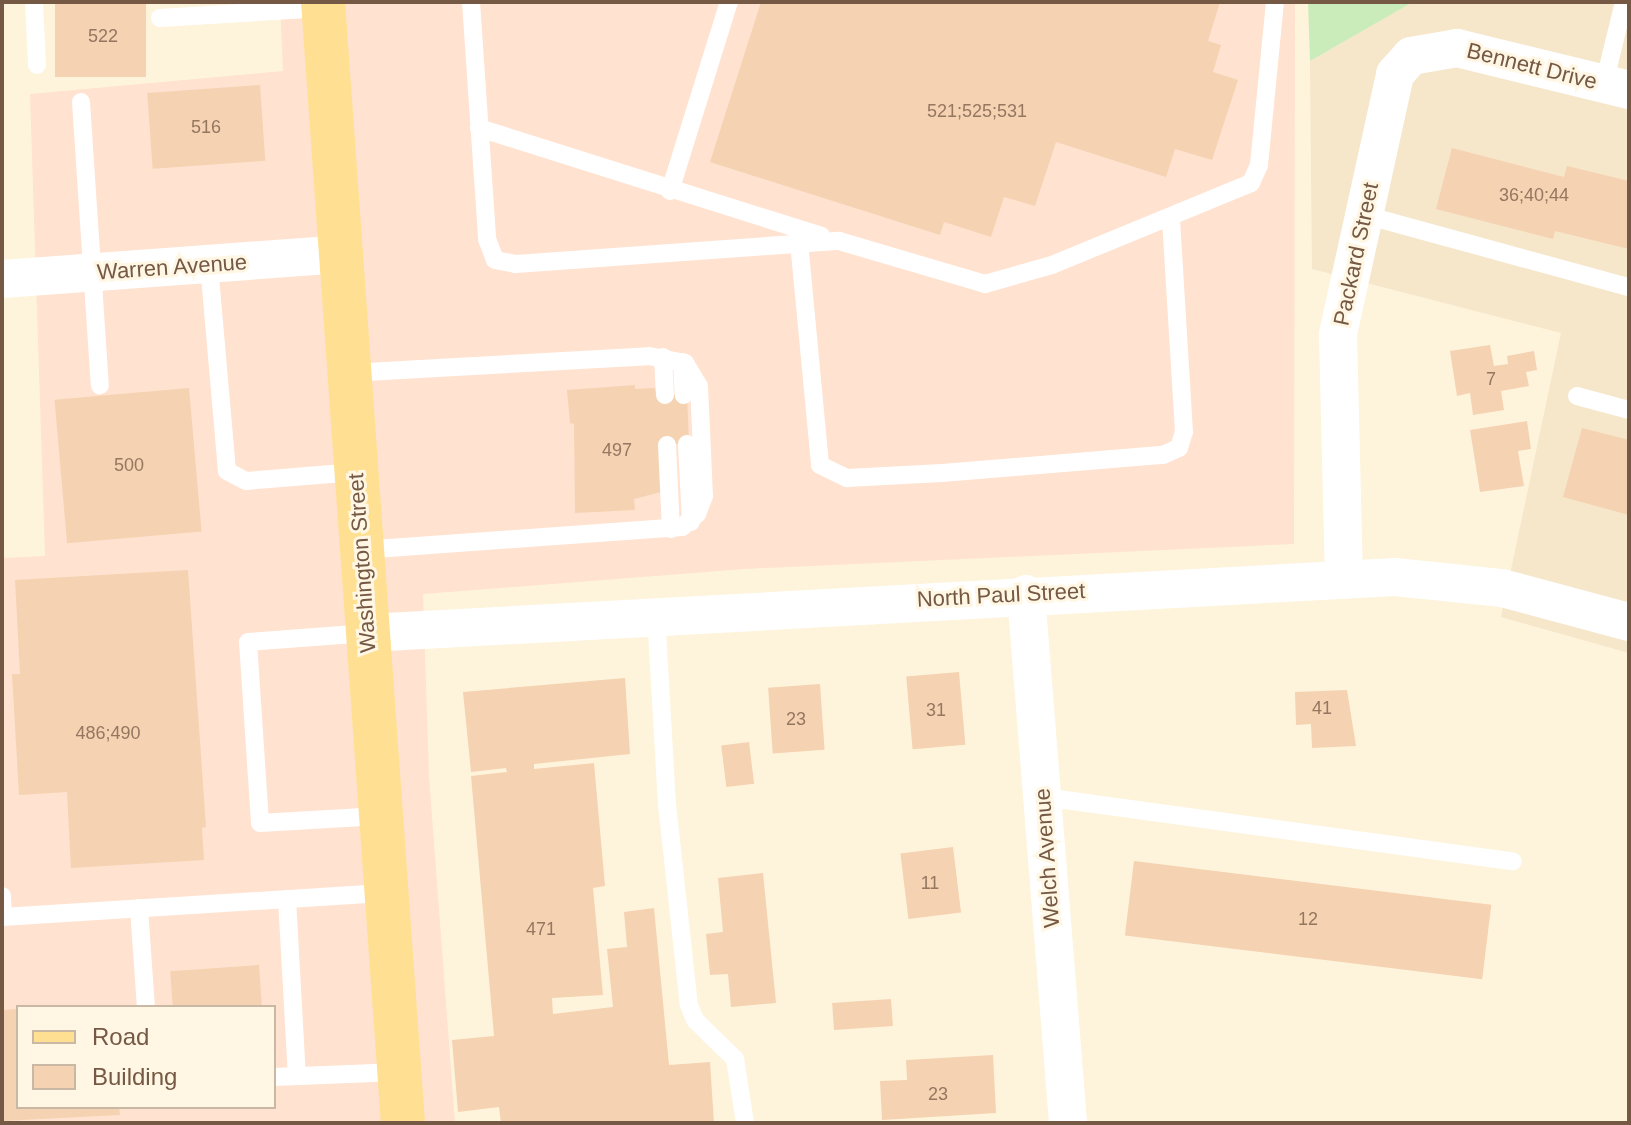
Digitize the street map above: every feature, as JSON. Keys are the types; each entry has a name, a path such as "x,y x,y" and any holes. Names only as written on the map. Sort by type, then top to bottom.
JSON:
{"main road":[{"name":"Washington Street","path":"323,5 403,1123"}],"street":[{"name":"Bennett Drive","path":"1395,74 1411,56 1457,48 1616,87"},
{"name":"Packard Street","path":"1344,580 1336,369 1344,298 1395,74"},
{"name":"Warren Avenue","path":"2,279 341,254"},
{"name":"North Paul Street","path":"368,633 1026,594 1431,579 1502,588 1629,622"},
{"name":"Welch Avenue","path":"1026,594 1068,1123"}],"lane":[{"path":"34,2 37,65"},
{"path":"471,2 489,252 504,263 839,241"},
{"path":"670,191 729,2"},
{"path":"479,128 670,191 968,281 995,284 1244,187 1257,173 1275,2"},
{"path":"1616,87 1624,2"},
{"path":"160,18 323,5"},
{"path":"81,102 100,385"},
{"path":"1365,215 1629,287"},
{"path":"799,242 820,465 847,478 942,473 1163,455 1179,448 1184,432 1171,218"},
{"path":"209,265 227,471 246,481 356,472"},
{"path":"663,357 665,395"},
{"path":"348,373 663,357 682,362 699,386 704,496 691,522 671,529 362,550"},
{"path":"682,362 684,395"},
{"path":"1577,396 1629,410"},
{"path":"687,444 691,522"},
{"path":"667,445 671,529"},
{"path":"656,614 667,804 689,1005 695,1020 735,1059 745,1123"},
{"path":"368,633 248,642 260,823 380,816"},
{"path":"1043,797 1513,861"},
{"path":"2,896 3,917 386,893"},
{"path":"287,899 297,1076"},
{"path":"139,908 146,1005"},
{"path":"276,1077 399,1072"}],"shaded area":[{"path":"280,2 1295,2 1294,544 744,569 423,594 429,776 455,1123 2,1123 2,558 45,556 30,94 283,71"},
{"path":"1413,2 1629,2 1629,653 1501,617 1561,333 1312,269 1310,61"}],"green space":[{"path":"1308,2 1413,2 1310,61"}],"building":[{"path":"55,2 146,2 146,77 55,77"},
{"path":"761,2 1220,2 1208,41 1221,45 1213,72 1238,80 1212,160 1175,149 1166,177 1056,142 1035,206 1004,197 991,237 944,222 940,235 710,162"},
{"path":"260,85 265,161 153,169 147,93"},
{"path":"1452,148 1564,177 1567,166 1629,181 1629,249 1555,231 1553,239 1436,209"},
{"path":"1490,345 1494,366 1508,364 1507,356 1534,351 1537,370 1526,372 1529,386 1501,391 1504,410 1473,415 1470,393 1457,396 1450,351"},
{"path":"635,385 635,389 655,388 657,396 687,394 689,443 659,445 661,492 634,499 635,510 575,513 574,424 570,423 567,390"},
{"path":"189,388 202,531 67,543 55,400"},
{"path":"1527,421 1531,449 1518,451 1524,486 1480,492 1470,430"},
{"path":"1582,428 1629,440 1629,515 1563,497"},
{"path":"188,570 206,827 202,828 204,860 71,868 67,792 19,795 12,674 20,674 15,580"},
{"path":"959,672 965,745 913,749 906,677"},
{"path":"625,678 630,754 534,764 534,769 594,763 605,886 593,888 603,995 552,998 553,1014 613,1007 607,949 627,947 624,912 654,908 669,1065 710,1062 714,1123 501,1123 499,1107 458,1112 452,1040 494,1036 471,776 507,772 506,768 471,772 463,692"},
{"path":"820,684 825,750 773,753 768,688"},
{"path":"1347,690 1356,746 1312,748 1311,724 1296,725 1295,692"},
{"path":"749,742 754,784 726,787 721,745"},
{"path":"953,847 961,913 908,919 900,853"},
{"path":"1134,861 1491,905 1482,979 1125,935"},
{"path":"763,873 776,1003 731,1007 728,974 710,975 706,934 723,932 718,878"},
{"path":"259,965 262,1005 173,1005 170,971"},
{"path":"891,999 893,1026 834,1030 832,1003"},
{"path":"16,1009 16,1109 119,1109 120,1115 2,1121 2,1010"},
{"path":"993,1055 996,1113 882,1120 880,1081 907,1080 906,1060"}]}
